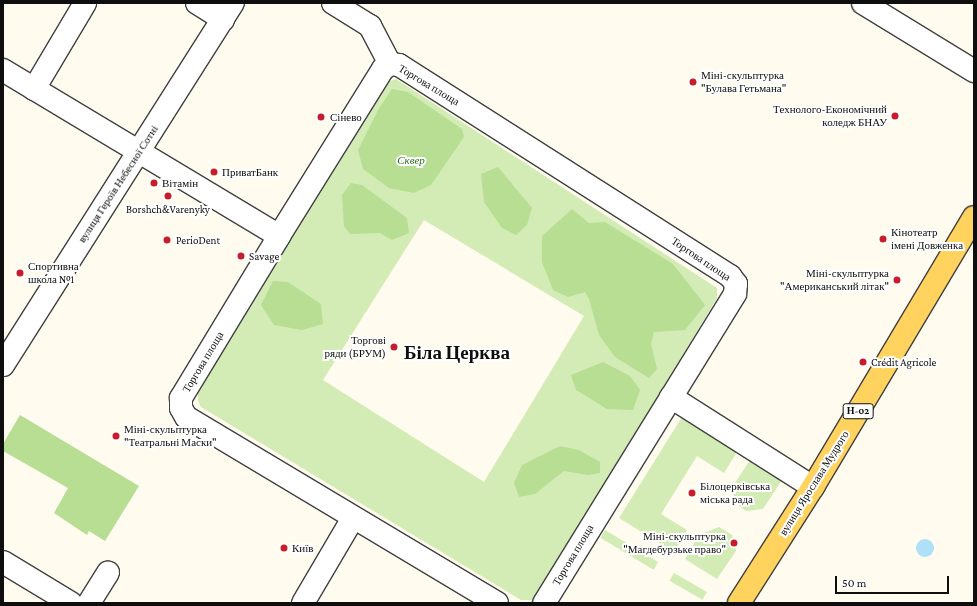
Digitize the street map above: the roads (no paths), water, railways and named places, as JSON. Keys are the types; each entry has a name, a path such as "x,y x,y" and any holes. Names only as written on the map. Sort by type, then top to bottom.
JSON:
{"main road":[{"name":"вулиця Ярослава Мудрого","path":"739,603 813,487 974,217"}],"street":[{"path":"34,89 85,3"},
{"path":"197,3 228,11"},
{"name":"Торгова площа","path":"333,3 370,26 390,64"},
{"path":"863,3 974,71"},
{"name":"вулиця Героїв Небесної Сотні","path":"3,366 9,342 138,152 228,11"},
{"name":"Торгова площа","path":"497,603 186,417 181,408 181,398 279,236 383,69 390,64 399,65 733,280 736,284 735,294 544,603"},
{"path":"3,70 279,236"},
{"path":"671,397 813,487"},
{"path":"303,603 354,518"},
{"path":"3,562 71,603"},
{"path":"89,603 108,573"}],"water":[{"path":"925,539 931,542 934,548 931,554 925,557 919,554 916,548 919,542"}],"place":[{"name":"Міні-скульптурка \"Булава Гетьмана\"","path":"693,82"},
{"name":"Технолого-Економічний коледж БНАУ","path":"895,116"},
{"name":"Сінево","path":"321,117"},
{"name":"ПриватБанк","path":"214,172"},
{"name":"Вітамін","path":"154,183"},
{"name":"Borshch&Varenyky","path":"168,196"},
{"name":"Кінотеатр імені Довженка","path":"883,239"},
{"name":"PerioDent","path":"167,240"},
{"name":"Savage","path":"241,256"},
{"name":"Спортивна школа №1","path":"20,273"},
{"name":"Міні-скульптурка \"Американський літак\"","path":"897,280"},
{"name":"Торгові ряди (БРУМ)","path":"394,347"},
{"name":"Crédit Agricole","path":"863,362"},
{"name":"Міні-скульптурка \"Театральні Маски\"","path":"116,436"},
{"name":"Білоцерківська міська рада","path":"692,493"},
{"name":"Міні-скульптурка \"Магдебурзьке право\"","path":"734,543"},
{"name":"Київ","path":"284,548"}],"district":[{"name":"Біла Церква","path":"457,353"}],"park label":[{"name":"Сквер","path":"411,160"}]}
